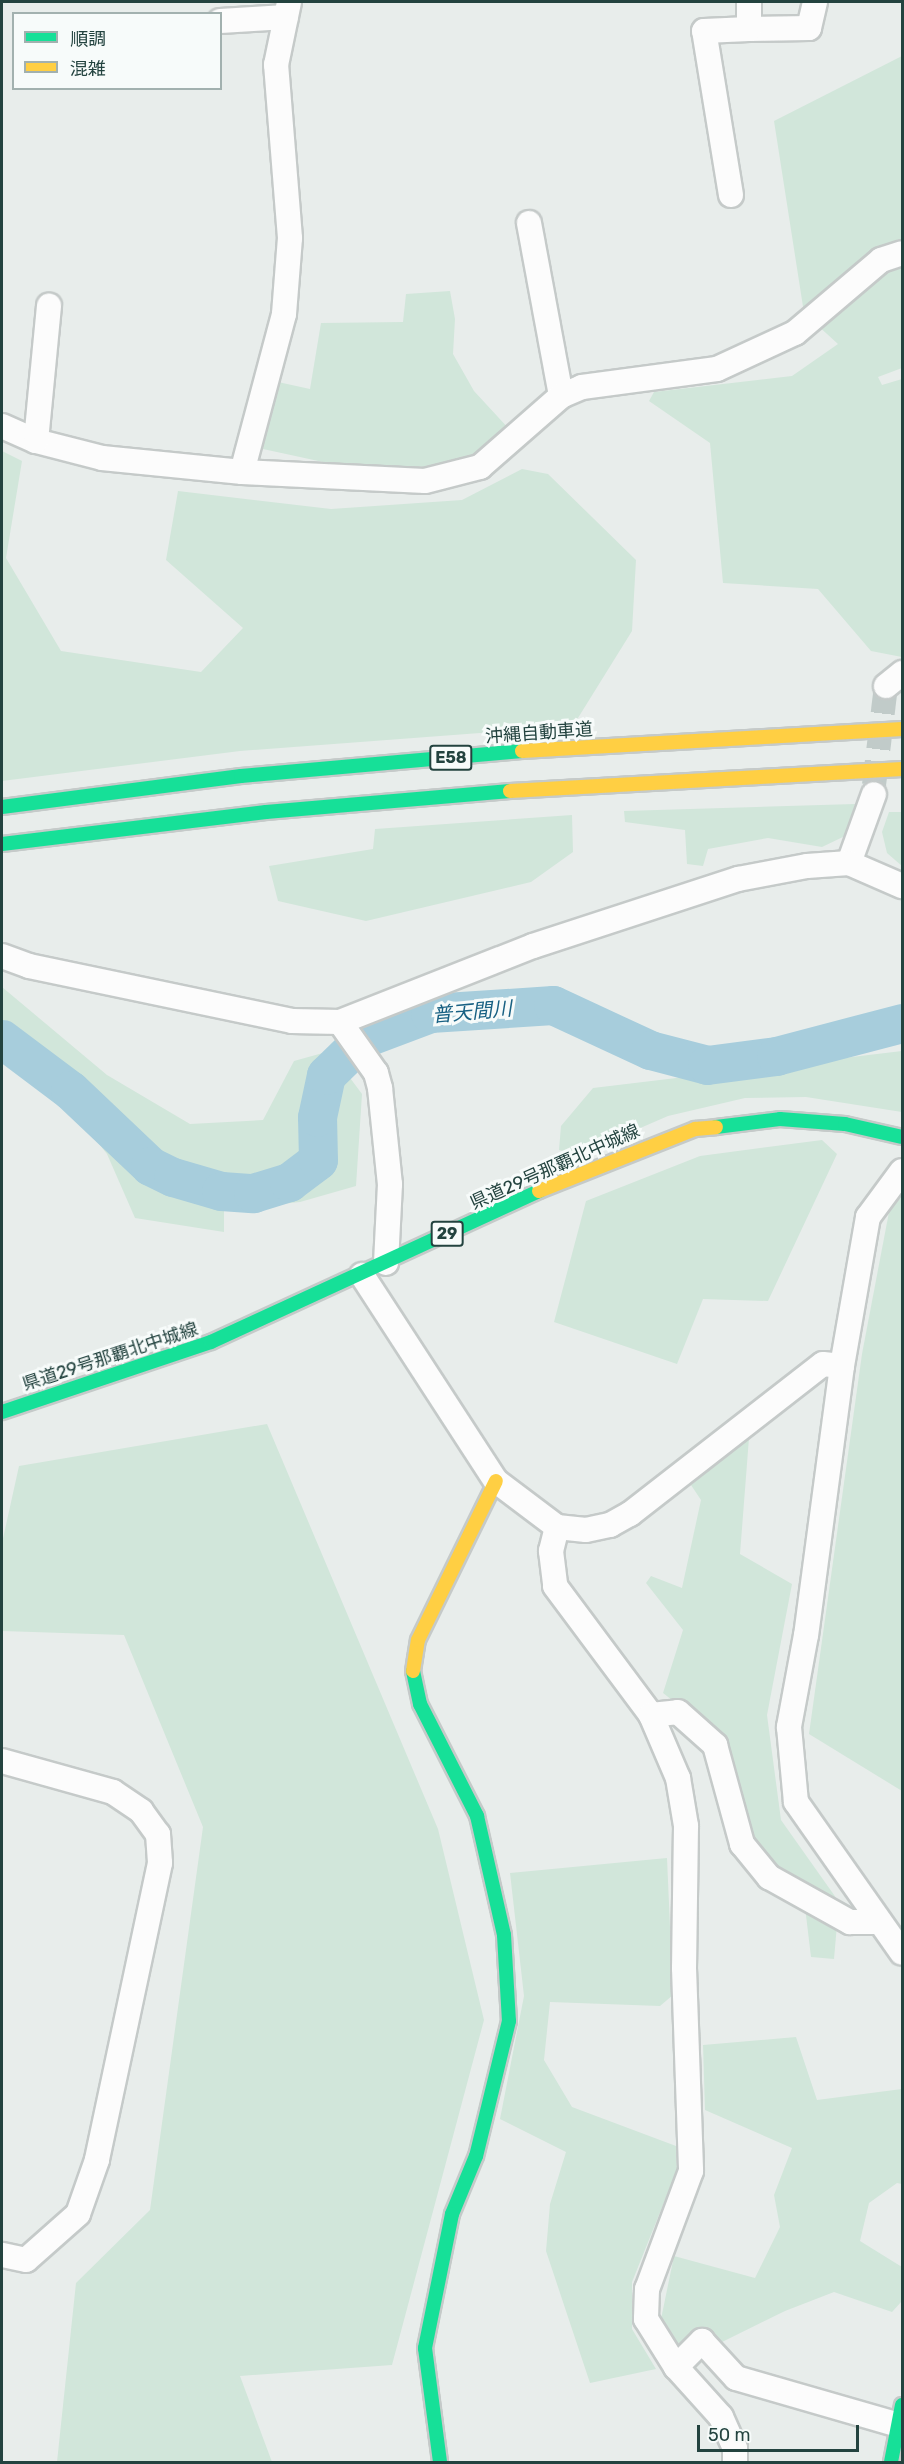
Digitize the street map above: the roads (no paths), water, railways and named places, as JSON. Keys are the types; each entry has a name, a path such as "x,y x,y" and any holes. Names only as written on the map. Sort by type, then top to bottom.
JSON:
{"main road":[{"name":"沖縄自動車道","path":"2,807 241,776 488,754 903,729"},
{"name":"E58","path":"2,844 266,812 526,790 903,770"},
{"name":"県道29号那覇北中城線","path":"2,1412 200,1346 362,1275 566,1179 694,1129 780,1119 846,1124 903,1137"},
{"path":"440,2463 424,2348 452,2214 476,2156 509,2021 504,1935 477,1816 420,1704 412,1665 418,1640 496,1481"},
{"path":"891,2463 901,2415"}],"street":[{"path":"749,2 749,29"},
{"path":"730,195 704,31 809,28 815,2"},
{"path":"222,21 287,9 276,65 290,238 284,314 242,472"},
{"path":"529,223 561,396"},
{"path":"2,426 36,441 102,458 242,472 425,481 480,467 561,396 582,387 717,369 795,333 881,260 903,253"},
{"path":"36,441 49,306"},
{"path":"849,863 873,794"},
{"path":"2,956 29,966 292,1021 341,1023 533,946 738,879 807,866 849,863 903,886"},
{"path":"341,1023 376,1073 390,1184 386,1263"},
{"path":"903,1170 868,1217 842,1366 806,1635 789,1727 796,1802 877,1922 903,1953"},
{"path":"362,1275 496,1481 557,1527 586,1530 610,1525 630,1514 823,1364 842,1366"},
{"path":"557,1527 551,1551 555,1586 651,1715 678,1778 686,1826 684,1968 691,2171 647,2289 646,2319 676,2367 721,2417 735,2448 735,2463"},
{"path":"651,1715 678,1712 715,1745 742,1844 769,1877 850,1922 877,1922"},
{"path":"2,1761 113,1792 141,1811 158,1834 160,1863 97,2160 78,2214 26,2260 2,2255"},
{"path":"676,2367 702,2341 736,2378 901,2415"}],"waterway":[{"name":"普天間川","path":"2,1039 70,1090 150,1166 173,1177 221,1191 253,1193 289,1182 318,1160 317,1117 326,1075 364,1038 430,1013 553,1005 650,1050 707,1065 776,1056 902,1023"}],"tunnel":[{"path":"874,785 886,686"}]}
